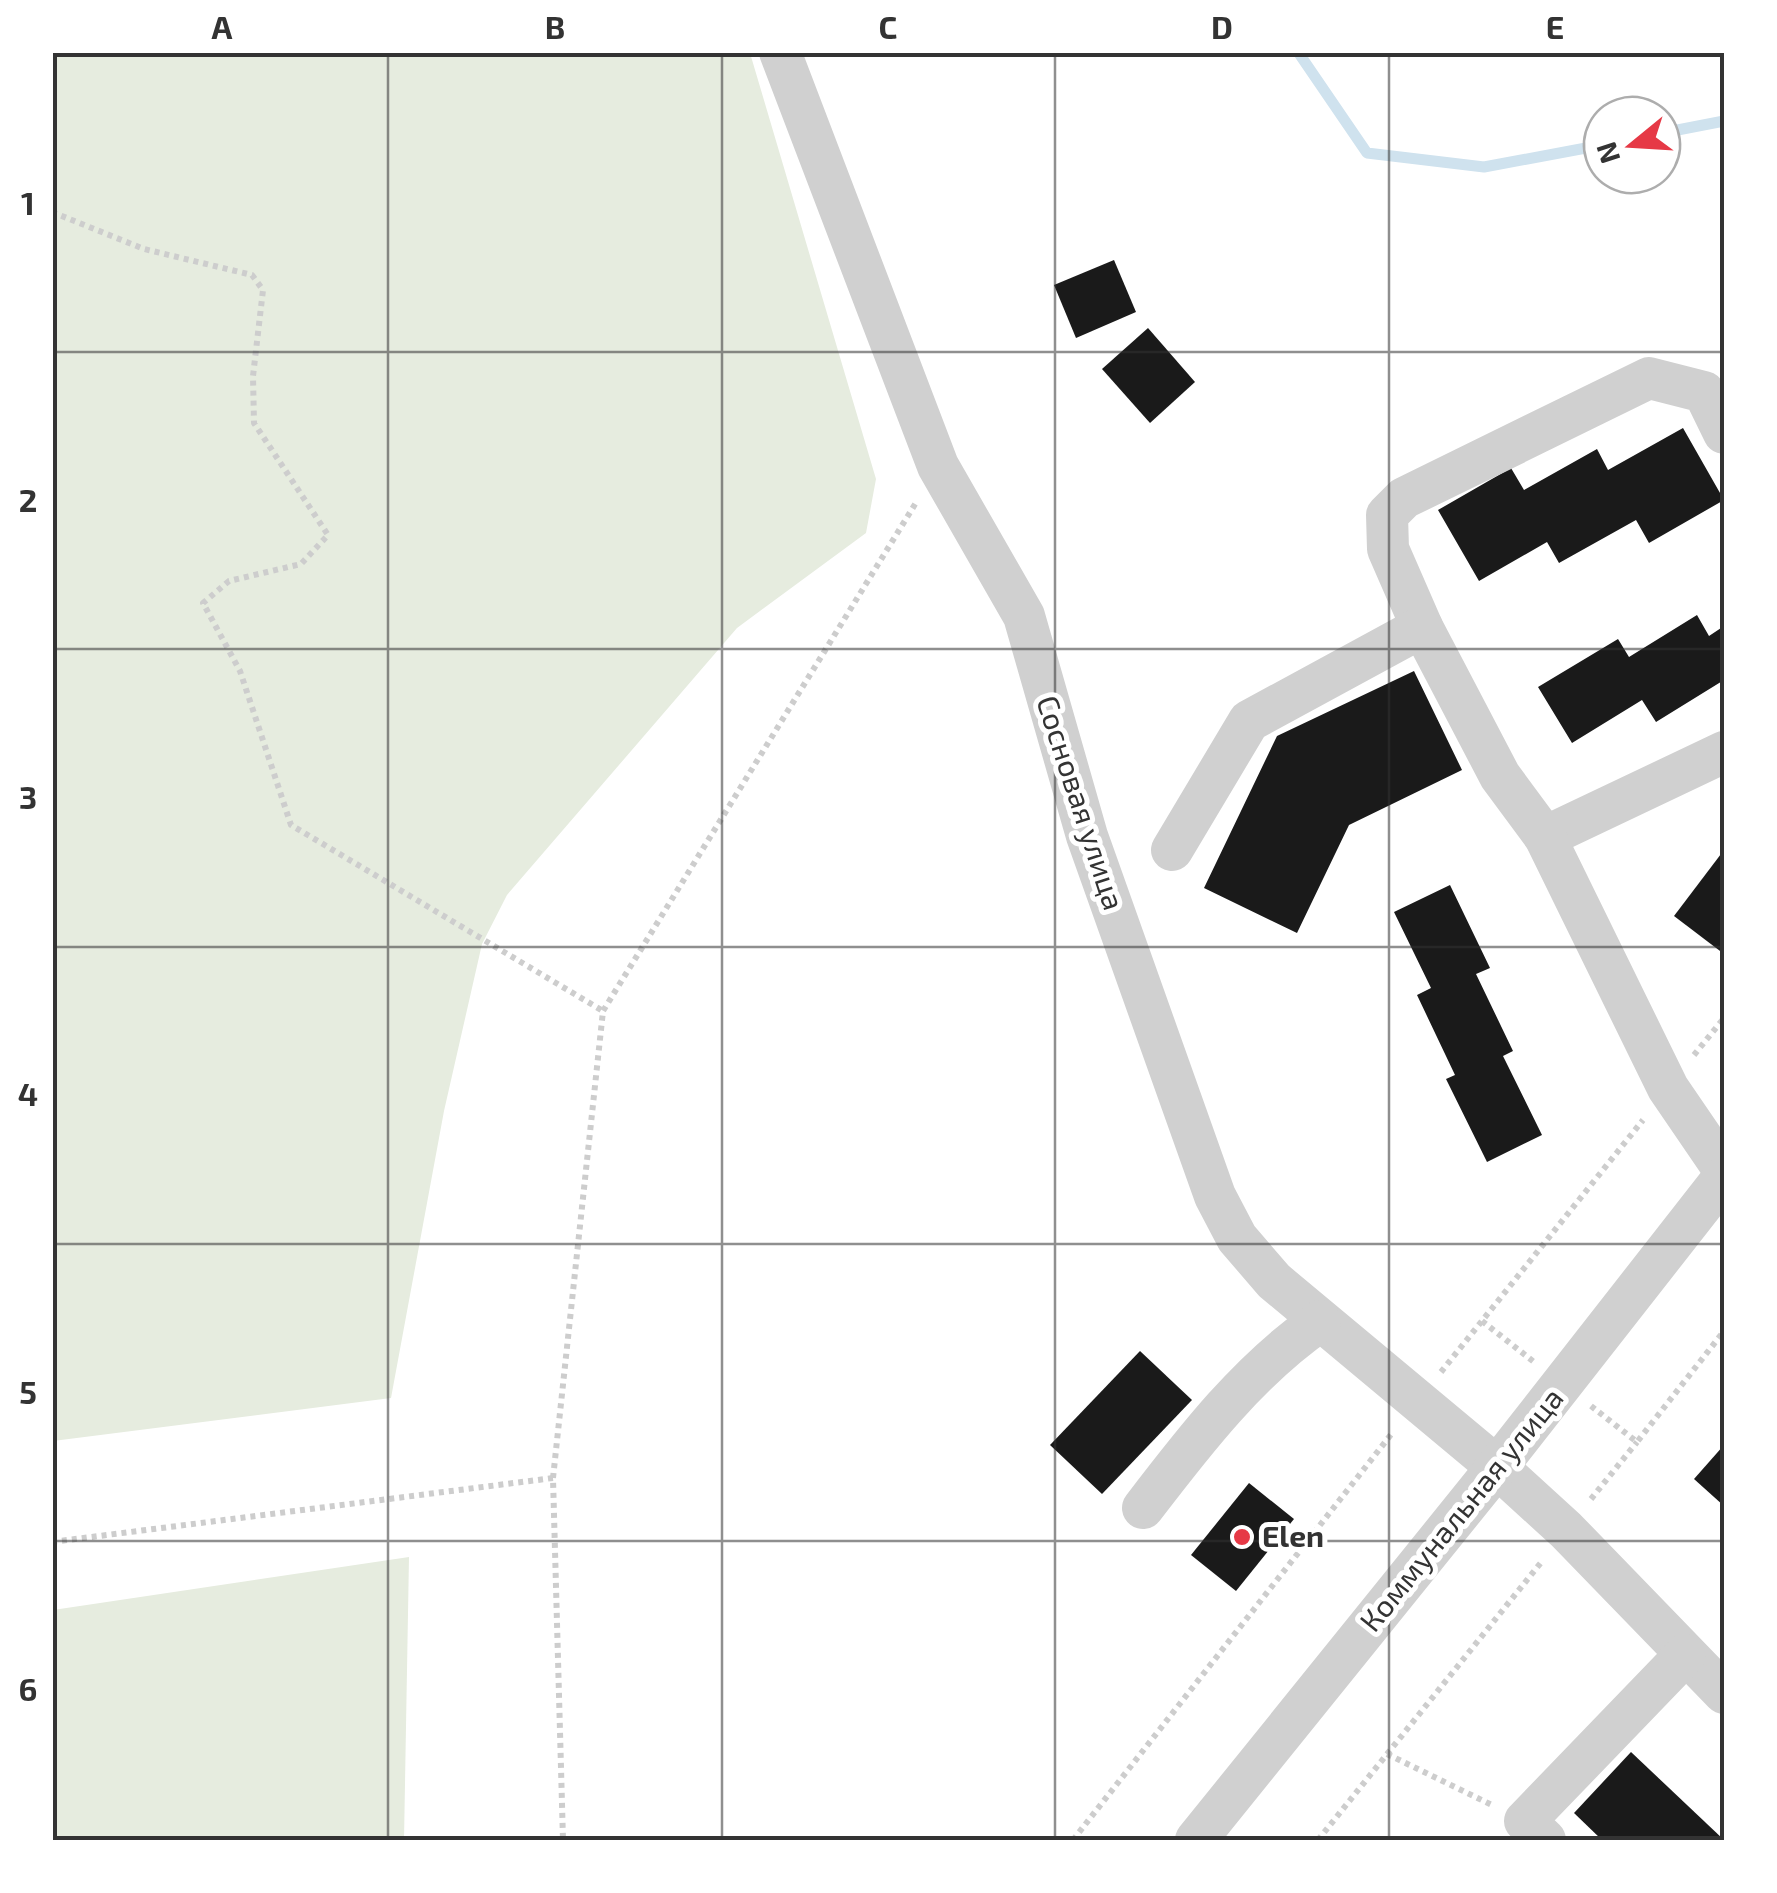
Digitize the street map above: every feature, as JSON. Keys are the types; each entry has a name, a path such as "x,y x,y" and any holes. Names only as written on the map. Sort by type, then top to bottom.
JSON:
{"street":[{"name":"Сосновая улица","path":"780,52 938,466 1024,616 1087,836 1214,1196 1237,1238 1274,1282 1566,1530 1724,1693"},
{"path":"1724,433 1704,392 1649,378 1404,498 1387,515 1388,549 1422,626 1500,776 1545,836 1668,1088 1724,1174"},
{"path":"1172,850 1249,721 1422,626"},
{"path":"1545,836 1724,752"},
{"name":"Коммунальная улица","path":"1196,1840 1497,1468 1724,1174"},
{"path":"1143,1508 1204,1429 1292,1340 1320,1321"},
{"path":"1535,1831 1685,1654"}],"path":[{"path":"52,212 144,248 252,275 263,290 254,376 254,424 328,534 301,564 229,581 203,603 240,671 290,825 603,1012"},
{"path":"563,1840 553,1478 603,1012 938,466"},
{"path":"1318,1840 1637,1442"},
{"path":"52,1542 553,1478"},
{"path":"1387,1754 1535,1831"}],"shaded area":[{"path":"52,53 750,53 876,479 866,533 737,628 507,895 482,944 444,1111 391,1398 53,1441"},
{"path":"409,1557 404,1840 53,1840 53,1610"}],"building":[{"path":"1114,260 1136,312 1076,338 1054,285"},
{"path":"1148,328 1195,382 1150,423 1102,369"},
{"path":"1683,428 1724,500 1649,543 1636,520 1559,563 1547,542 1479,581 1438,510 1511,468 1524,490 1597,449 1608,470"},
{"path":"1697,615 1709,636 1724,626 1724,680 1656,722 1642,700 1572,743 1538,687 1618,639 1629,657"},
{"path":"1414,671 1462,770 1349,825 1297,933 1204,888 1277,736"},
{"path":"1724,850 1724,954 1674,916"},
{"path":"1450,885 1490,968 1476,974 1513,1051 1503,1056 1542,1135 1487,1162 1446,1079 1455,1075 1417,995 1431,988 1394,912"},
{"path":"1140,1351 1192,1400 1102,1494 1050,1445"},
{"path":"1724,1445 1724,1506 1694,1479"},
{"name":"Elen","path":"1249,1483 1294,1519 1236,1591 1191,1555"},
{"path":"1631,1752 1724,1840 1602,1840 1574,1813"}],"waterway":[{"path":"1298,52 1367,153 1484,167 1582,149"},
{"path":"1682,129 1724,121"}],"place":[{"name":"Elen","path":"1242,1537"}]}
